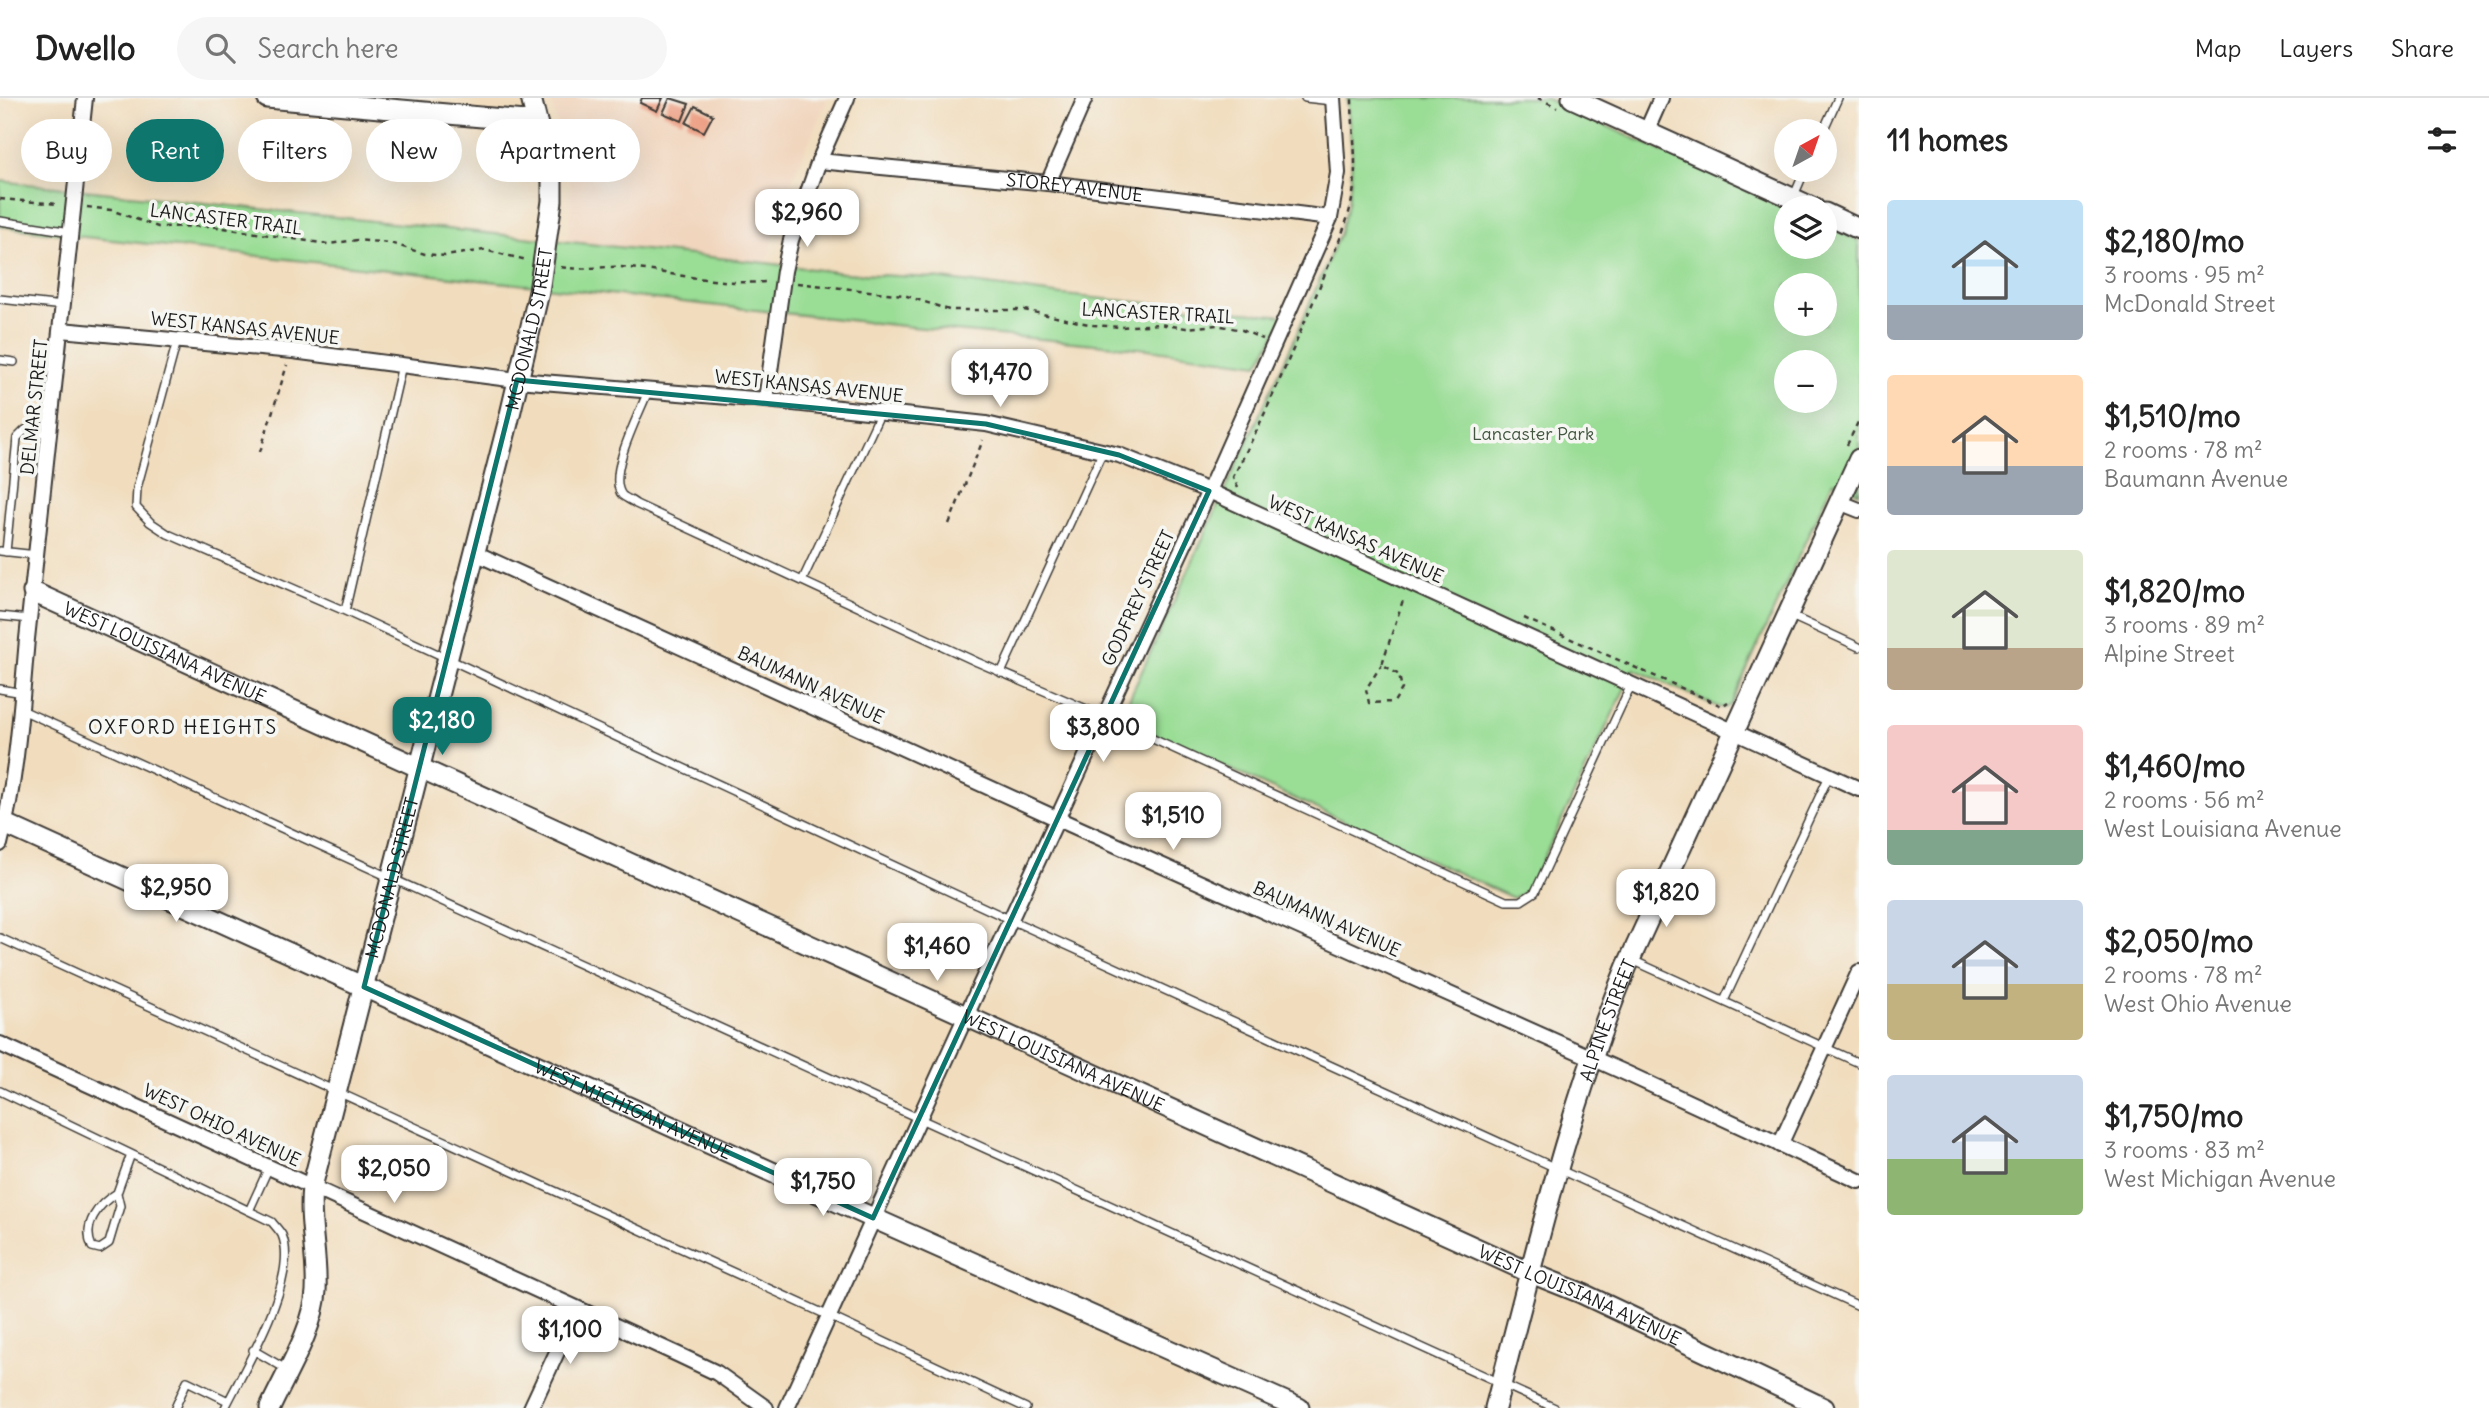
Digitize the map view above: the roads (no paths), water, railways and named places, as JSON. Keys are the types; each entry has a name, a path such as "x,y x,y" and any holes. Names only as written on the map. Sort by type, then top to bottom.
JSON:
{"street":[{"name":"DELMAR STREET","path":"0,844 5,824 6,779 22,710 85,98"},
{"path":"267,98 503,119"},
{"name":"MCDONALD STREET","path":"531,98 536,119"},
{"path":"766,400 791,240 819,161 847,98"},
{"path":"1048,183 1085,98"},
{"path":"1572,98 1788,196"},
{"path":"1646,132 1661,98"},
{"name":"GODFREY STREET","path":"787,1408 1209,491 1330,218 1338,173 1333,99"},
{"name":"STOREY AVENUE","path":"819,161 1048,183 1330,218"},
{"name":"MCDONALD STREET","path":"270,1408 309,1323 315,1301 315,1259 310,1207 312,1187 539,292 552,201 552,182"},
{"path":"1837,219 1859,229"},
{"name":"WEST KANSAS AVENUE","path":"61,330 293,351 517,380 766,400 986,424 1119,455 1209,491 1859,789"},
{"name":"ALPINE STREET","path":"1495,1408 1591,1058 1630,959 1839,502 1852,455"},
{"path":"1839,502 1859,510"},
{"name":"BAUMANN AVENUE","path":"473,552 1859,1181"},
{"name":"WEST LOUISIANA AVENUE","path":"33,592 965,1018 1531,1273 1581,1293 1824,1408"},
{"name":"WEST MICHIGAN AVENUE","path":"5,824 873,1219 1299,1408"},
{"path":"1780,1145 1859,972"},
{"name":"WEST OHIO AVENUE","path":"0,1044 717,1373 766,1408"},
{"path":"531,1408 577,1309"}],"lane":[{"path":"1305,98 1333,99"},
{"path":"1828,119 1838,98"},
{"path":"0,221 71,232"},
{"path":"0,299 64,306"},
{"path":"177,341 137,488 136,508 168,534 345,611 1011,920 1859,1306"},
{"path":"0,360 14,362"},
{"path":"345,611 402,364"},
{"path":"649,390 620,462 617,479 622,495 636,504 1001,673 1105,717 1506,901 1521,901 1535,892 1630,685"},
{"path":"802,581 881,412"},
{"path":"37,555 3,551 17,438 25,430 50,434"},
{"path":"1001,673 1103,451"},
{"path":"1788,615 1859,647"},
{"path":"0,616 30,619"},
{"path":"0,690 23,693"},
{"path":"22,710 1555,1408"},
{"path":"1724,1001 1829,776"},
{"path":"0,938 1026,1408"},
{"path":"1630,959 1859,1063"},
{"path":"0,1091 272,1222 282,1235 285,1259 277,1304 226,1404 187,1381 175,1408"},
{"path":"117,1193 103,1203 88,1226 92,1247 100,1249 108,1243 120,1206 117,1193 131,1154"},
{"path":"249,1211 269,1167"},
{"path":"253,1350 288,1370"}],"district":[{"name":"OXFORD HEIGHTS","path":"183,727"}],"park label":[{"name":"Lancaster Park","path":"1533,433"}]}
